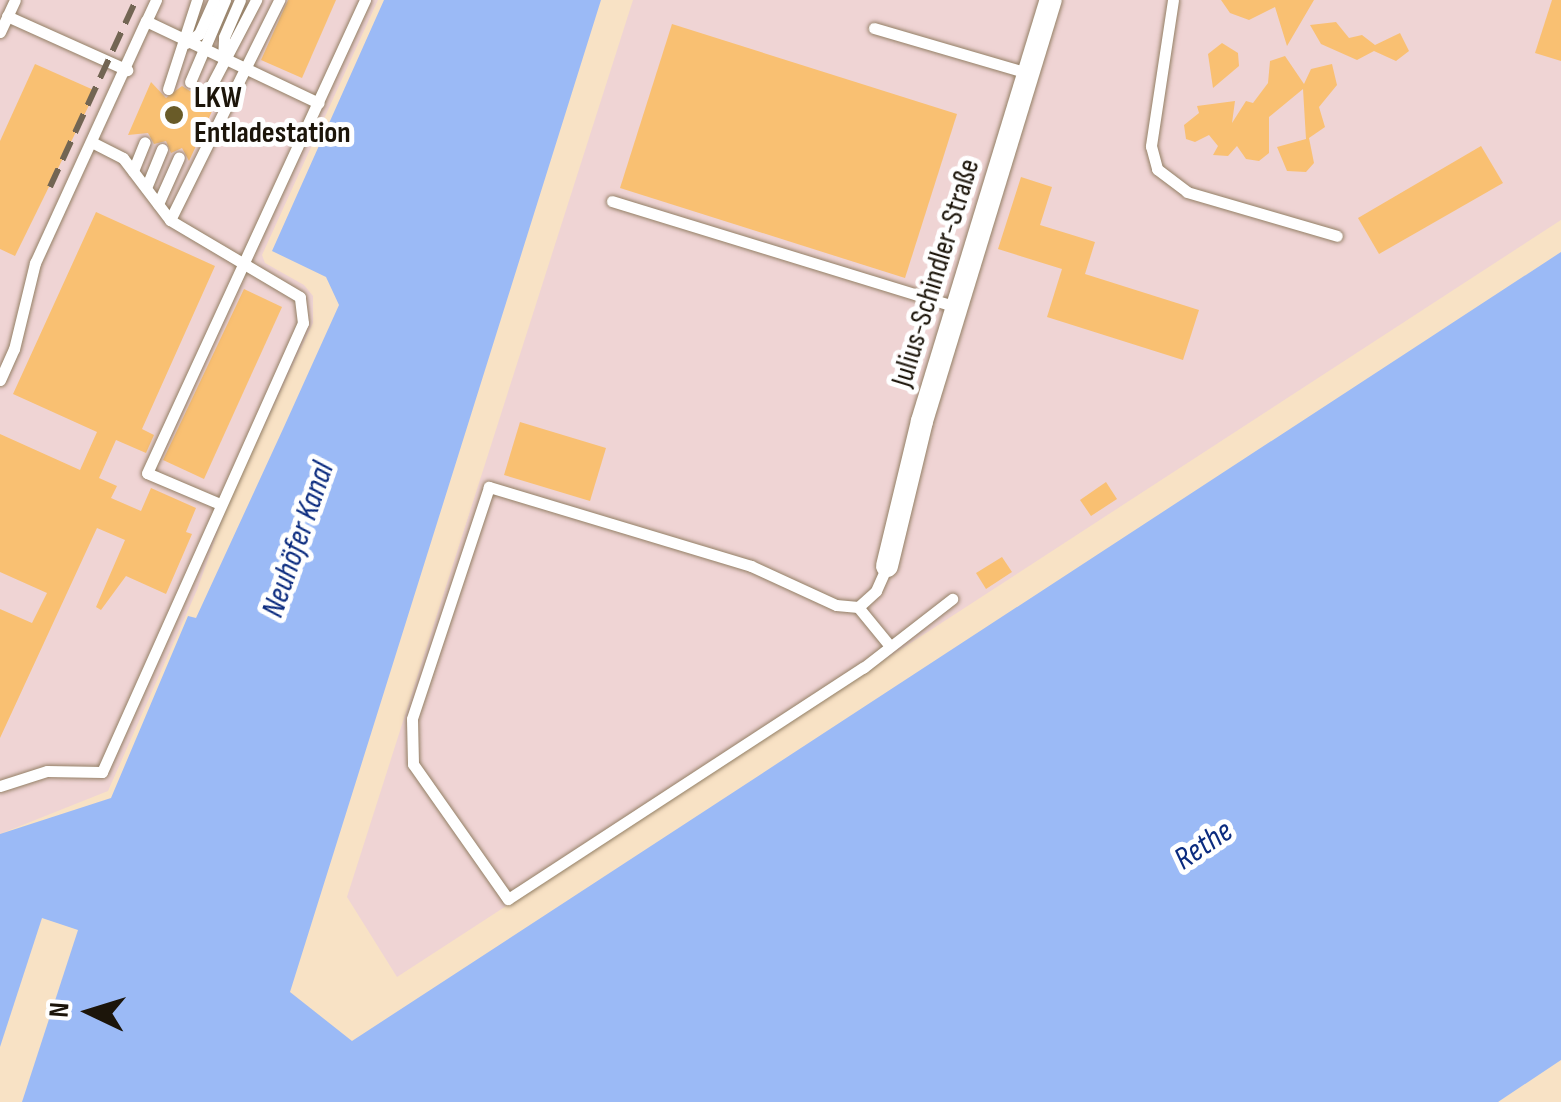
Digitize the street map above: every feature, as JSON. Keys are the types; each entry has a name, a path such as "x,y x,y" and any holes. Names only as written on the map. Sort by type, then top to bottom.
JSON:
{"street":[{"name":"Julius-Schindler-Straße","path":"887,566 957,307 1051,0"}],"lane":[{"path":"0,32 15,0"},
{"path":"0,380 14,349 35,263 156,0"},
{"path":"168,89 186,43 185,27 198,0"},
{"path":"186,43 199,34 214,0"},
{"path":"190,82 226,0"},
{"path":"224,60 224,36 240,0"},
{"path":"210,90 256,0"},
{"path":"170,220 240,67 279,0"},
{"path":"220,504 148,473 365,0"},
{"path":"1173,0 1152,146 1157,169 1187,192 1337,236"},
{"path":"7,16 126,70"},
{"path":"146,21 319,103"},
{"path":"874,28 1028,73"},
{"path":"0,786 47,771 102,772 303,323 300,297 170,220 123,158 92,142"},
{"path":"133,171 145,142"},
{"path":"146,188 162,149"},
{"path":"158,204 179,156"},
{"path":"612,201 957,307"},
{"path":"890,646 858,607 836,605 751,566 489,487 412,718 413,764 508,899 890,646 952,598"},
{"path":"858,607 887,566"}],"shaded area":[{"path":"0,0 378,0 262,255 265,263 304,285 313,296 313,323 230,498 197,590 108,791 0,834"},
{"path":"633,0 1561,0 1561,220 397,977 347,897"}],"water":[{"path":"384,0 601,0 290,992 352,1041 1561,252 1561,1060 1498,1102 0,1102 0,834 111,798 188,616 196,618 339,305 326,277 272,251"}],"pier":[{"path":"42,918 78,930 22,1102 0,1102 0,1047"}],"building":[{"path":"288,0 336,0 302,78 261,60"},
{"path":"1221,0 1314,0 1287,46 1275,7 1249,20 1230,13"},
{"path":"1552,0 1561,0 1561,61 1535,53"},
{"path":"1336,22 1349,38 1362,35 1375,45 1400,33 1409,51 1396,61 1374,51 1357,60 1321,44 1310,25"},
{"path":"672,24 957,114 905,278 620,188"},
{"path":"1222,43 1238,53 1239,66 1213,88 1208,54"},
{"path":"1285,56 1304,84 1311,69 1332,64 1337,85 1319,107 1325,127 1309,138 1314,163 1306,172 1287,171 1277,147 1306,139 1303,89 1269,117 1269,153 1259,161 1246,159 1237,146 1228,156 1213,155 1218,146 1209,135 1195,142 1186,139 1184,125 1199,113 1197,106 1235,101 1232,123 1246,101 1253,103 1268,83 1270,61"},
{"path":"35,64 96,91 15,256 0,249 0,141"},
{"name":"LKW Entladestation","path":"151,82 166,98 182,86 190,91 200,86 208,99 220,94 189,161 182,148 171,153 166,141 154,144 148,133 128,135"},
{"path":"1481,146 1503,183 1379,254 1358,218"},
{"path":"1021,177 1052,187 1040,225 1095,242 1085,274 1199,310 1183,360 1047,317 1062,269 998,249"},
{"path":"96,212 215,266 142,429 154,435 146,453 116,440 99,478 117,486 111,498 141,511 151,488 196,508 186,532 192,534 166,594 126,576 101,610 96,607 125,540 97,528 0,738 0,609 32,623 47,593 0,572 0,434 80,470 97,432 13,394"},
{"path":"244,289 282,307 204,479 163,460"},
{"path":"520,422 606,448 590,501 504,475"},
{"path":"1106,482 1117,499 1091,516 1080,500"},
{"path":"1002,557 1012,572 986,589 976,573"}],"railway":[{"path":"50,187 136,0"}],"place":[{"name":"LKW Entladestation","path":"174,115"}],"water label":[{"name":"Neuhöfer Kanal","path":"299,540"},
{"name":"Rethe","path":"1204,846"}]}
